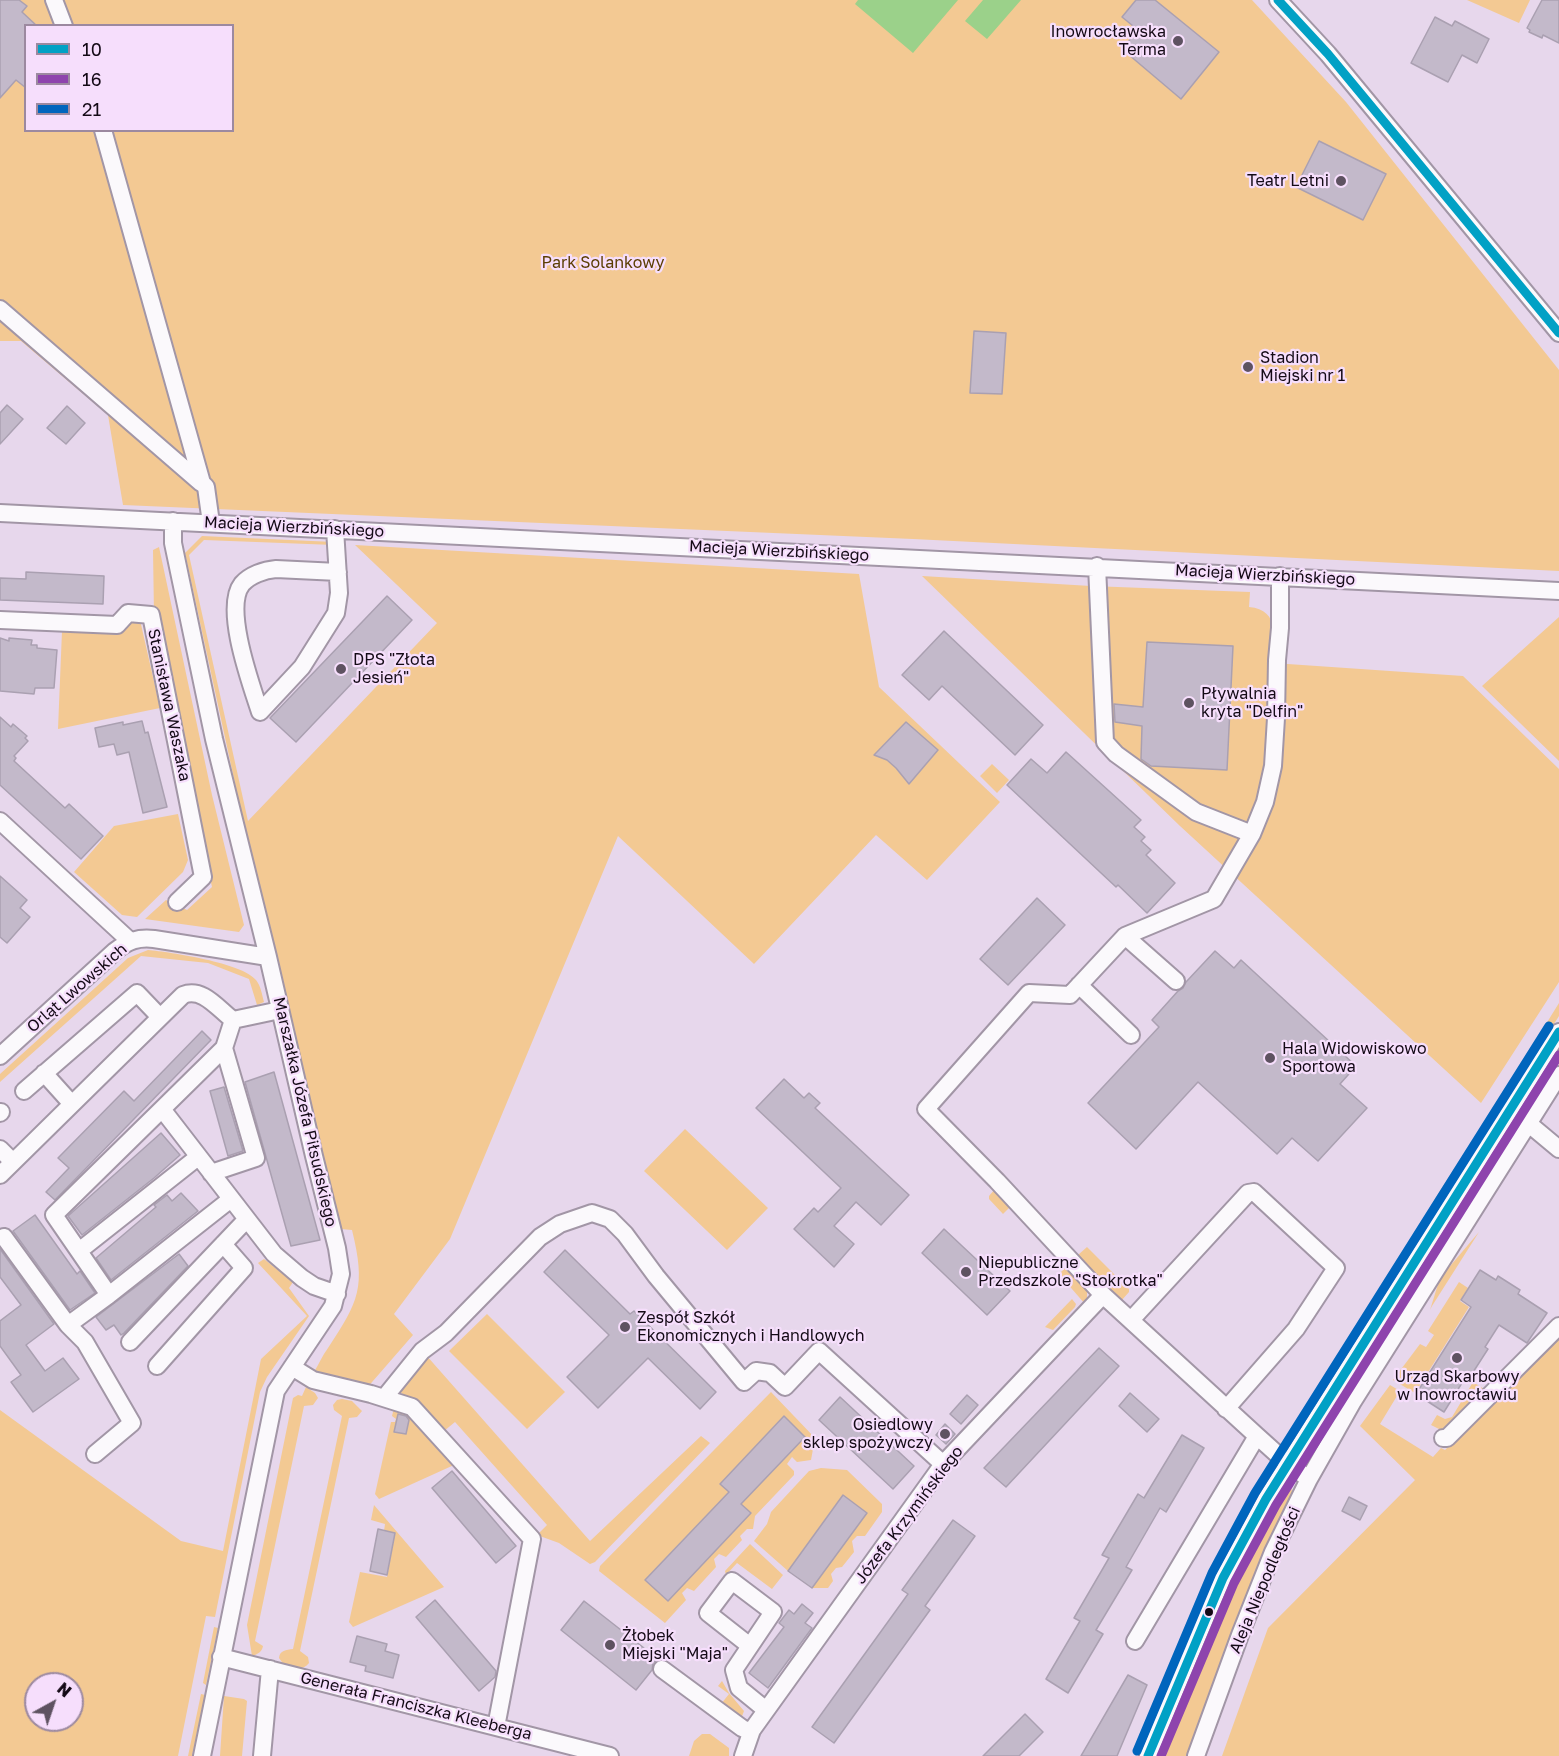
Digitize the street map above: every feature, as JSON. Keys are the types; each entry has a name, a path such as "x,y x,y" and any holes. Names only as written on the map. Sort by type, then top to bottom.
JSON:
{"street":[{"path":"54,0 63,24"},
{"path":"1278,0 1328,54 1559,333"},
{"path":"104,132 201,483"},
{"path":"0,309 206,487 211,523"},
{"name":"Macieja Wierzbińskiego","path":"0,513 1097,566 1559,591"},
{"name":"Marszałka Józefa Piłsudskiego","path":"173,521 173,543 204,692 340,1262 341,1275 333,1306 276,1391 202,1756"},
{"path":"335,529 338,572 339,600 336,613 302,668 260,712 248,674 236,620 236,597 240,588 243,583 266,570 338,572"},
{"path":"1097,566 1106,742 1116,754 1196,812 1252,834"},
{"path":"1280,576 1280,628 1273,766 1265,802 1252,834 1214,899 1125,936 1070,995 1029,993 926,1109 1103,1294 1226,1409 1287,1463 1309,1479"},
{"name":"Stanisława Waszaka","path":"0,620 117,625 128,613 151,615 203,877 177,902"},
{"path":"0,821 130,941"},
{"path":"1125,936 1176,981"},
{"name":"Orląt Lwowskich","path":"0,1056 115,951 130,941 154,939 268,957"},
{"path":"1079,985 1131,1035"},
{"path":"24,1090 137,993 159,1016"},
{"path":"0,1175 159,1016 183,995 194,993 207,998 233,1020"},
{"path":"233,1020 280,1010"},
{"path":"109,1295 54,1215 224,1048 233,1020"},
{"name":"Aleja Niepodległości","path":"1148,1756 1223,1578 1260,1508 1559,1032"},
{"path":"211,1173 256,1158 224,1048"},
{"path":"44,1073 71,1103"},
{"name":"Aleja Niepodległości","path":"1196,1756 1273,1552 1309,1479 1352,1403 1559,1075"},
{"path":"162,1109 274,1254 314,1286 337,1294"},
{"path":"1529,1124 1559,1149"},
{"path":"0,1149 13,1161"},
{"path":"79,1251 198,1156"},
{"path":"1131,1320 1248,1193 1254,1192 1336,1268 1296,1329 1226,1409"},
{"path":"68,1325 231,1198"},
{"path":"384,1398 423,1350 446,1333 540,1237 560,1224 592,1213 610,1219 625,1234 656,1276 744,1382 756,1371 770,1373 785,1387 819,1351 943,1464"},
{"path":"130,1342 247,1219"},
{"path":"4,1237 68,1325 85,1342 132,1423 95,1454"},
{"path":"157,1366 243,1268 223,1244"},
{"name":"Józefa Krzymińskiego","path":"743,1756 751,1732 766,1710 943,1464 1103,1294"},
{"path":"1443,1438 1447,1438 1559,1326"},
{"path":"292,1366 313,1380 412,1407 532,1539 496,1727"},
{"path":"1135,1641 1257,1436"},
{"path":"750,1646 734,1670 739,1688 766,1710"},
{"name":"Generała Franciszka Kleeberga","path":"221,1657 610,1756"},
{"path":"262,1756 270,1669"},
{"path":"662,1669 742,1728 751,1732"},
{"name":"Marszałka Józefa Piłsudskiego","path":"211,1756 216,1690"}],"green space":[{"name":"Park Solankowy","path":"0,0 1252,0 1346,102 1559,370 1559,571 913,539 123,505 108,415 21,341 0,341"},
{"path":"1467,0 1530,0 1519,23"},
{"path":"202,536 334,542 334,545 204,540 189,555 248,821 437,623 355,545 859,574 879,687 1000,802 927,880 876,835 754,964 618,836 450,1239 394,1314 413,1335 366,1389 314,1372 353,1305 359,1280 359,1266 352,1230 341,1229 244,825 185,553"},
{"path":"159,547 212,795 244,925 239,932 145,919 166,900 187,910 212,887 154,615 153,550"},
{"path":"922,576 1250,592 1249,607 1259,609 1271,620 1274,636 1273,663 1463,676 1559,769 1559,982 1481,1103 1180,826"},
{"path":"1559,617 1559,761 1482,686"},
{"path":"140,620 160,708 58,729 62,631 122,633 123,623"},
{"path":"992,764 1009,780 997,793 980,776"},
{"path":"178,814 188,860 183,872 137,917 122,915 74,872 114,826"},
{"path":"148,950 205,959 237,968 256,980 264,1002 257,1005 249,979 208,963 141,956 0,1082 0,1074 128,958"},
{"path":"1559,1003 1559,1016 1501,1108 1492,1111"},
{"path":"1559,1049 1559,1058 1347,1394 1343,1391"},
{"path":"1487,1126 1488,1128 1439,1207 1433,1202 1481,1127"},
{"path":"685,1129 768,1208 727,1250 644,1171"},
{"path":"995,1189 1011,1206 1003,1214 989,1199"},
{"path":"1424,1218 1429,1222 1377,1305 1372,1301"},
{"path":"1479,1232 1430,1310 1439,1281"},
{"path":"1087,1247 1129,1289 1121,1301 1078,1255"},
{"path":"264,1259 293,1282 289,1288 309,1316 267,1377 260,1392 215,1617 206,1616 178,1756 0,1756 0,1410 181,1541 223,1551 261,1359 307,1316 258,1263"},
{"path":"1067,1266 1087,1290 1085,1304 1059,1274"},
{"path":"1459,1282 1468,1288 1460,1301 1469,1307 1415,1393 1393,1380 1420,1344 1426,1347 1434,1335 1428,1331"},
{"path":"1072,1299 1076,1304 1075,1307 1053,1330 1045,1327"},
{"path":"1365,1311 1370,1313 1328,1382 1325,1377"},
{"path":"487,1314 565,1392 527,1429 449,1351"},
{"path":"1559,1337 1559,1756 1222,1756 1268,1628 1415,1480 1360,1426 1390,1385 1400,1391 1380,1424 1433,1457 1441,1448 1445,1450"},
{"path":"426,1355 590,1541 701,1436 710,1443 595,1562 590,1564 559,1543 537,1535 547,1525 455,1422 444,1431 397,1389"},
{"path":"1473,1382 1484,1389 1484,1393 1446,1429 1441,1430 1431,1425 1437,1415 1445,1419 1452,1417"},
{"path":"306,1387 318,1398 313,1405 304,1406 255,1641 263,1646 262,1650 252,1656 247,1625 293,1398 298,1395 302,1396"},
{"path":"1317,1390 1322,1391 1302,1424 1285,1438"},
{"path":"771,1392 815,1438 811,1460 797,1462 792,1457 787,1464 794,1471 794,1475 755,1516 753,1529 747,1529 740,1536 742,1540 726,1557 719,1554 714,1559 716,1567 694,1591 687,1588 682,1593 686,1600 665,1623 599,1571 600,1566"},
{"path":"337,1400 352,1401 362,1411 357,1417 349,1418 300,1651 308,1657 309,1663 301,1668 294,1668 284,1665 279,1658 282,1652 293,1649 342,1416 334,1410 333,1405"},
{"path":"1337,1400 1342,1403 1314,1450 1310,1451 1308,1447"},
{"path":"394,1408 404,1411 454,1465 379,1499 375,1494 391,1422 395,1422 396,1419 392,1416"},
{"path":"821,1468 847,1470 882,1504 882,1512 865,1536 857,1536 852,1541 854,1552 842,1567 836,1568 831,1574 833,1581 828,1588 812,1588 788,1571 754,1541 767,1524 771,1512 809,1471"},
{"path":"1284,1484 1291,1485 1292,1492 1248,1590 1186,1756 1158,1756 1207,1635 1232,1582"},
{"path":"374,1505 444,1587 353,1627 349,1622 360,1572 387,1577 395,1533 384,1531 385,1524 371,1520"},
{"path":"750,1544 783,1575 772,1589 737,1563 726,1575 725,1571"},
{"path":"214,1627 218,1628 206,1685 203,1683"},
{"path":"722,1681 744,1711 741,1719 721,1704 729,1694 718,1686"},
{"path":"201,1694 205,1695 192,1756 188,1756"},
{"path":"224,1696 247,1701 242,1756 220,1756"},
{"path":"702,1734 710,1734 729,1748 729,1756 689,1756 694,1741"}],"shaded area":[{"path":"858,0 958,0 913,53 855,4"},
{"path":"983,0 1021,0 987,39 965,21"}],"building":[{"path":"0,0 19,0 27,6 22,12 35,24 24,24 24,86 16,80 0,98"},
{"name":"Inowrocławska Terma","path":"1136,0 1155,0 1219,52 1181,99 1122,49 1138,30 1122,17"},
{"path":"1542,0 1559,0 1559,43 1543,35 1542,38 1529,32 1527,28"},
{"path":"1435,17 1452,26 1455,21 1489,39 1477,63 1462,55 1448,82 1411,63"},
{"name":"Teatr Letni","path":"1319,141 1386,174 1363,220 1296,187"},
{"path":"974,331 1006,333 1002,394 970,393"},
{"path":"7,405 23,419 0,444 0,413"},
{"path":"67,406 85,423 66,444 47,428"},
{"path":"26,572 104,576 103,604 0,600 0,578 26,579"},
{"name":"DPS \"Złota Jesień\"","path":"387,596 412,620 296,742 270,718"},
{"path":"944,631 1043,725 1015,755 942,686 929,700 902,675"},
{"path":"0,638 9,641 9,638 32,640 31,645 37,645 37,648 57,650 54,688 35,688 34,694 0,691"},
{"path":"1147,642 1233,646 1227,770 1151,766 1141,759 1142,726 1115,722 1114,704 1143,707"},
{"path":"0,717 11,727 13,724 27,736 25,738 28,741 14,756 16,758 14,761 65,808 69,804 103,836 81,859 0,785"},
{"path":"142,721 145,733 148,732 167,807 143,813 129,752 117,755 114,744 99,747 95,728 123,722 123,725"},
{"path":"906,722 938,750 909,784 887,760 874,755"},
{"path":"1066,752 1141,820 1134,827 1145,837 1141,841 1151,850 1146,855 1175,883 1147,913 1007,785 1031,759 1047,773"},
{"path":"0,876 27,900 20,908 30,917 7,943 0,937"},
{"path":"1037,898 1065,925 1008,985 980,959"},
{"name":"Hala Widowiskowo Sportowa","path":"1215,951 1234,968 1241,960 1356,1066 1340,1084 1367,1108 1318,1161 1292,1138 1277,1154 1198,1082 1136,1149 1088,1103 1159,1027 1152,1020"},
{"path":"202,1031 211,1040 55,1200 46,1192 69,1168 58,1158 124,1091 134,1101"},
{"path":"274,1072 320,1240 291,1246 245,1082"},
{"path":"784,1079 804,1098 809,1093 820,1103 815,1108 909,1195 881,1225 856,1202 834,1226 854,1244 834,1267 794,1229 814,1208 818,1212 841,1188 756,1108"},
{"path":"224,1087 243,1151 228,1156 210,1091"},
{"path":"161,1133 180,1155 82,1235 68,1216"},
{"path":"181,1193 198,1211 111,1280 96,1258 167,1195 172,1201"},
{"path":"35,1215 77,1274 80,1271 95,1293 70,1310 13,1231"},
{"name":"Niepubliczne Przedszkole \"Stokrotka\"","path":"944,1229 1010,1291 987,1315 922,1253"},
{"path":"0,1249 54,1324 26,1345 45,1371 63,1358 79,1379 33,1412 11,1382 21,1375 0,1346 0,1321 21,1305 0,1277"},
{"name":"Zespół Szkół Ekonomicznych i Handlowych","path":"565,1250 630,1314 634,1311 716,1392 700,1409 648,1358 598,1408 567,1377 609,1335 544,1272"},
{"path":"179,1254 188,1266 124,1333 121,1335 114,1325 106,1330 96,1317"},
{"path":"1480,1270 1496,1280 1498,1276 1520,1290 1518,1294 1547,1313 1527,1343 1499,1325 1485,1347 1488,1349 1468,1380 1465,1378 1444,1412 1416,1394 1471,1307 1461,1300"},
{"path":"1099,1348 1119,1366 1006,1487 984,1468"},
{"path":"1130,1393 1159,1419 1147,1432 1119,1406"},
{"path":"967,1395 978,1405 961,1424 950,1414"},
{"path":"840,1397 914,1466 893,1489 819,1420"},
{"path":"398,1414 406,1416 409,1420 406,1434 394,1432"},
{"path":"784,1416 805,1437 741,1504 751,1513 668,1601 645,1580 729,1492 720,1484"},
{"name":"Osiedlowy sklep spożywczy","path":"945,1424 955,1434 946,1444 936,1435"},
{"path":"1182,1435 1204,1448 1166,1512 1160,1508 1126,1567 1132,1570 1096,1630 1103,1634 1068,1693 1046,1679 1080,1621 1074,1618 1109,1558 1102,1555 1138,1494 1144,1498"},
{"path":"452,1471 516,1546 496,1563 432,1488"},
{"path":"843,1495 867,1513 812,1588 788,1571"},
{"path":"1349,1497 1367,1506 1360,1520 1342,1511"},
{"path":"953,1520 975,1536 925,1606 930,1610 834,1743 812,1727 908,1594 902,1590"},
{"path":"378,1529 395,1533 387,1575 370,1571"},
{"path":"435,1600 496,1671 495,1677 479,1691 416,1617"},
{"name":"Żłobek Miejski \"Maja\"","path":"584,1601 658,1659 636,1690 561,1630"},
{"path":"802,1604 813,1613 805,1623 812,1628 768,1688 749,1673 784,1627 779,1623 789,1610 794,1614"},
{"path":"357,1636 387,1644 385,1651 399,1655 393,1678 365,1671 366,1666 350,1662"},
{"path":"1128,1675 1147,1685 1117,1756 1081,1756"},
{"path":"1025,1714 1043,1732 1019,1756 983,1756"}],"transit line":[{"name":"10","path":"1278,0 1328,54 1559,333"},
{"name":"21","path":"1137,1751 1212,1573 1255,1493 1549,1026"},
{"name":"10","path":"1148,1756 1223,1578 1266,1499 1559,1032"},
{"name":"16","path":"1161,1756 1234,1583 1276,1505 1559,1055"}],"place":[{"name":"Inowrocławska Terma","path":"1178,41"},
{"name":"Teatr Letni","path":"1341,181"},
{"name":"Stadion Miejski nr 1","path":"1248,367"},
{"name":"DPS \"Złota Jesień\"","path":"341,669"},
{"name":"Pływalnia kryta \"Delfin\"","path":"1189,703"},
{"name":"Hala Widowiskowo Sportowa","path":"1270,1058"},
{"name":"Niepubliczne Przedszkole \"Stokrotka\"","path":"966,1272"},
{"name":"Zespół Szkół Ekonomicznych i Handlowych","path":"625,1327"},
{"name":"Urząd Skarbowy w Inowrocławiu","path":"1457,1358"},
{"name":"Osiedlowy sklep spożywczy","path":"945,1434"},
{"name":"Żłobek Miejski \"Maja\"","path":"610,1645"}]}
